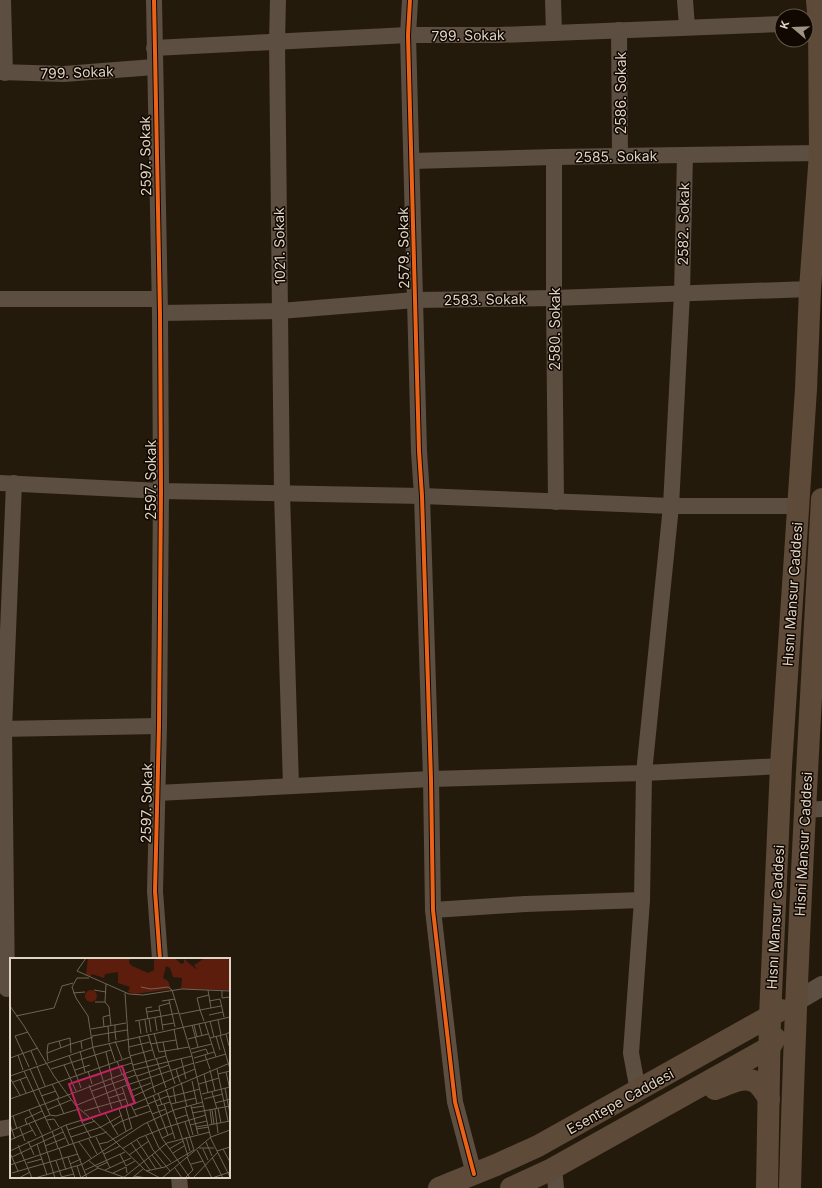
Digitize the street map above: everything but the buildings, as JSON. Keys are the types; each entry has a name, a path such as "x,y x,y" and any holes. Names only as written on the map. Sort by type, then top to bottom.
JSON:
{"main road":[{"name":"Hısnı Mansur Caddesi","path":"814,17 817,0"},
{"name":"Hısnı Mansur Caddesi","path":"767,1188 770,1017 781,766 806,389 810,289 820,152 814,41"},
{"name":"Hisni Mansur Caddesi","path":"790,1188 795,1002 813,809 822,499"},
{"name":"Esentepe Caddesi","path":"439,1188 538,1146 795,1002"},
{"path":"770,1047 795,1002"},
{"name":"Esentepe Caddesi","path":"511,1188 555,1178 665,1106 770,1047"},
{"path":"665,1106 743,1080 752,1081 758,1084 769,1099"}],"street":[{"path":"2,73 3,0"},
{"name":"2597. Sokak","path":"154,0 161,491 159,726 155,891 160,958"},
{"name":"1021. Sokak","path":"278,0 277,42 282,493 291,786"},
{"name":"2579. Sokak","path":"410,0 408,35 414,300 431,779 433,910 455,1102 474,1174"},
{"path":"553,0 554,33"},
{"path":"684,0 687,27"},
{"name":"799. Sokak","path":"154,48 408,35 499,35 774,24"},
{"name":"2586. Sokak","path":"619,30 620,156"},
{"name":"799. Sokak","path":"2,73 64,74 154,67"},
{"name":"2585. Sokak","path":"412,161 820,152"},
{"name":"2582. Sokak","path":"638,1091 631,1053 642,900 644,773 671,506 682,294 685,155"},
{"name":"2580. Sokak","path":"554,157 556,502"},
{"name":"2583. Sokak","path":"0,299 280,311 414,300 554,298 810,289"},
{"path":"6,989 2,730 7,483 161,491 422,496 671,506 798,506"},
{"path":"2,730 159,726"},
{"path":"157,793 431,779 644,773 781,766"},
{"path":"433,910 525,904 642,900"},
{"name":"Esentepe Caddesi","path":"795,1002 822,986"},
{"path":"0,1129 10,1127"},
{"path":"179,1178 180,1188"}],"cycle path":[{"path":"154,0 160,313 161,491 159,726 155,891 160,958"},
{"path":"410,0 408,35 419,451 422,496 431,779 433,910 455,1102 474,1174"}]}
